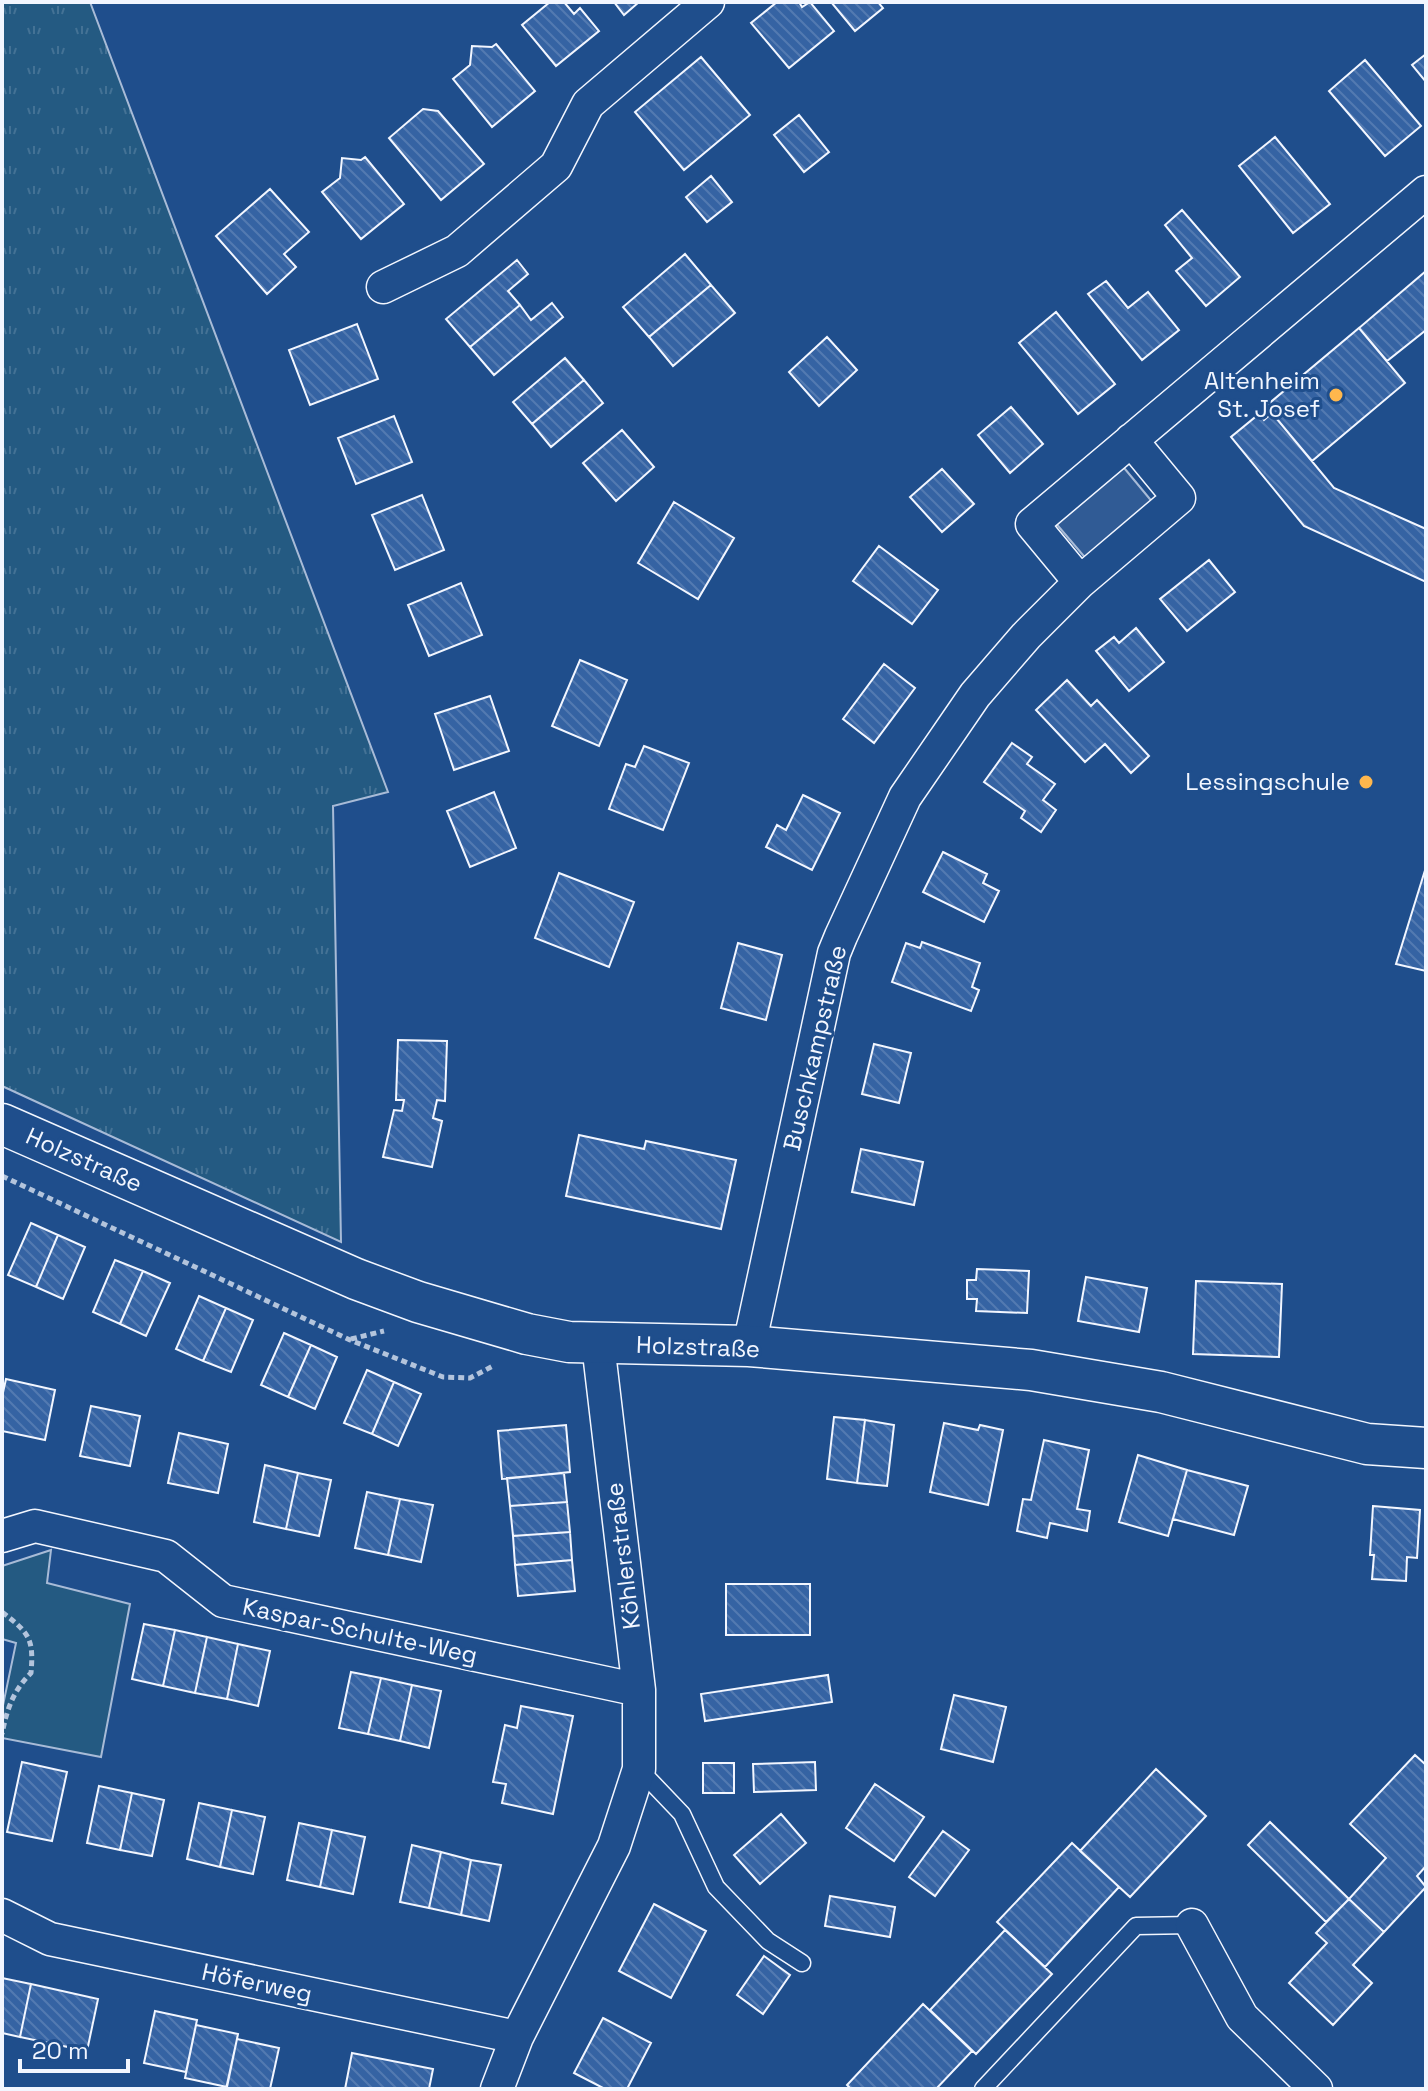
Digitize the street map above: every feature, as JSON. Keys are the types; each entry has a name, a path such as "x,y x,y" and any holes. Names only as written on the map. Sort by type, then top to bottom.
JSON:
{"street":[{"path":"383,287 457,251 556,166 588,104 708,2"},
{"path":"1080,582 1032,524 1426,192"},
{"name":"Buschkampstraße","path":"749,1346 834,953 841,936 905,797 975,695 1026,636 1080,582 1179,498 1131,440"},
{"name":"Holzstraße","path":"2,1124 356,1279 418,1302 527,1334 598,1344 749,1346 1031,1370 1161,1392 1367,1444 1426,1448"},
{"name":"Köhlerstraße","path":"497,2089 517,2037 614,1846 639,1769 639,1690 598,1344"},
{"name":"Kaspar-Schulte-Weg","path":"2,1536 35,1526 166,1556 223,1601 639,1690"},
{"name":"Höferweg","path":"2,1915 50,1939 517,2037"},
{"path":"1192,1925 1242,2017 1313,2088"}],"lane":[{"path":"639,1769 682,1814 716,1887 768,1941 802,1963"},
{"path":"983,2089 1136,1926 1192,1925"}],"path":[{"path":"2,1176 350,1340 443,1377 470,1378 502,1362 527,1334"},
{"path":"2,1612 25,1629 33,1647 31,1673 18,1685 2,1734"}],"green space":[{"path":"2,2 90,2 388,792 333,806 341,1242 2,1086"},
{"path":"51,1550 47,1583 130,1604 101,1757 2,1738 2,1710 16,1643 2,1639 2,1566"}],"shaded area":[{"path":"1120,463 1154,504 1088,561 1053,520"}],"building":[{"path":"550,2 564,2 574,14 580,8 599,31 556,66 522,25"},
{"path":"614,2 639,2 624,15"},
{"path":"777,2 799,2 802,7 810,2 834,31 789,68 751,23"},
{"path":"831,2 878,2 883,8 855,31"},
{"path":"496,44 535,91 492,127 453,79 470,65 472,46 492,47"},
{"path":"1426,54 1426,82 1412,65"},
{"path":"701,57 750,115 684,170 635,112"},
{"path":"1365,60 1421,126 1385,156 1329,91"},
{"path":"423,109 438,111 484,164 441,200 389,138"},
{"path":"799,115 829,152 804,172 774,135"},
{"path":"1275,137 1330,204 1293,233 1239,166"},
{"path":"365,157 404,204 361,239 322,192 340,178 342,158 361,160"},
{"path":"711,176 732,202 707,222 686,197"},
{"path":"270,189 309,232 284,254 296,267 267,294 216,236"},
{"path":"1182,210 1240,277 1206,306 1176,271 1192,258 1165,225"},
{"path":"685,254 711,285 649,337 623,307"},
{"path":"517,260 528,274 508,291 520,305 470,347 446,319"},
{"path":"1426,271 1426,330 1387,361 1359,328"},
{"path":"1106,281 1128,308 1148,292 1179,330 1142,360 1088,294"},
{"path":"711,285 735,313 673,366 649,337"},
{"path":"552,303 563,317 494,375 470,347 520,305 531,320"},
{"path":"1056,312 1115,384 1078,414 1019,343"},
{"path":"357,324 378,379 310,405 289,350"},
{"name":"Altenheim St. Josef","path":"1359,328 1405,383 1312,461 1266,406"},
{"path":"827,337 857,370 819,406 789,372"},
{"path":"565,358 584,380 532,424 513,402"},
{"path":"584,380 603,403 551,447 532,424"},
{"path":"1011,407 1043,444 1010,473 978,435"},
{"path":"1272,413 1334,488 1426,529 1426,582 1304,526 1231,437 1259,414 1264,420"},
{"path":"394,416 412,462 356,484 338,438"},
{"path":"622,430 654,467 616,501 583,463"},
{"path":"942,469 974,504 942,532 910,497"},
{"path":"422,495 444,550 395,570 372,515"},
{"path":"674,502 734,538 698,599 638,563"},
{"path":"879,546 938,590 912,624 853,581"},
{"path":"1209,560 1235,592 1187,631 1160,599"},
{"path":"461,583 482,635 429,656 408,605"},
{"path":"1136,628 1164,662 1129,691 1096,651 1114,637 1119,643"},
{"path":"580,660 627,680 599,746 552,726"},
{"path":"884,664 915,688 874,743 843,719"},
{"path":"1067,680 1091,706 1097,700 1149,756 1131,773 1105,744 1085,762 1036,710"},
{"path":"490,696 509,751 454,770 435,714"},
{"path":"1012,743 1032,757 1027,764 1055,784 1043,800 1056,810 1041,832 1021,818 1025,811 984,782"},
{"path":"644,746 689,763 663,830 609,809 626,764 635,767"},
{"path":"494,792 516,848 470,867 447,811"},
{"path":"803,795 840,813 812,870 766,847 777,825 786,830"},
{"path":"943,852 987,874 983,883 999,891 984,922 923,892"},
{"path":"1426,867 1426,971 1396,964"},
{"path":"559,873 634,902 609,967 535,938"},
{"path":"922,942 980,963 972,987 979,990 971,1011 892,982 906,943 920,948"},
{"path":"738,943 782,955 766,1020 721,1008"},
{"path":"398,1040 447,1041 445,1101 437,1100 433,1118 442,1121 432,1167 383,1157 394,1110 402,1111 404,1100 396,1100"},
{"path":"874,1044 911,1053 899,1103 862,1094"},
{"path":"579,1135 644,1149 646,1141 736,1160 721,1229 566,1196"},
{"path":"861,1149 923,1162 914,1205 852,1192"},
{"path":"31,1223 58,1235 36,1287 8,1275"},
{"path":"58,1235 85,1247 63,1299 36,1287"},
{"path":"115,1260 143,1271 120,1324 93,1312"},
{"path":"977,1269 1029,1271 1027,1313 976,1311 977,1299 967,1299 967,1280 976,1280"},
{"path":"143,1271 170,1283 146,1336 120,1324"},
{"path":"1086,1277 1147,1288 1139,1332 1078,1321"},
{"path":"1196,1281 1282,1284 1279,1357 1193,1354"},
{"path":"199,1296 226,1308 203,1361 176,1349"},
{"path":"226,1308 253,1320 231,1372 203,1361"},
{"path":"284,1333 311,1345 288,1397 261,1385"},
{"path":"311,1345 337,1357 315,1409 288,1397"},
{"path":"367,1370 394,1382 372,1434 344,1423"},
{"path":"6,1379 55,1390 45,1440 2,1431 2,1397"},
{"path":"394,1382 421,1394 398,1446 372,1434"},
{"path":"91,1406 140,1416 130,1466 80,1456"},
{"path":"834,1417 865,1420 857,1483 827,1479"},
{"path":"865,1420 894,1425 887,1486 857,1483"},
{"path":"944,1423 978,1430 980,1425 1003,1430 988,1505 930,1492"},
{"path":"566,1425 570,1472 502,1479 498,1431"},
{"path":"179,1433 228,1444 218,1493 168,1483"},
{"path":"1044,1440 1089,1450 1077,1509 1090,1511 1087,1531 1050,1523 1047,1538 1017,1531 1023,1499 1031,1500"},
{"path":"1138,1455 1187,1470 1168,1536 1119,1522"},
{"path":"265,1465 298,1473 286,1529 254,1522"},
{"path":"1187,1470 1248,1486 1234,1535 1173,1519"},
{"path":"298,1473 331,1480 319,1536 286,1529"},
{"path":"564,1473 567,1502 510,1506 507,1478"},
{"path":"367,1492 400,1499 388,1555 355,1548"},
{"path":"400,1499 433,1505 421,1562 388,1555"},
{"path":"567,1502 570,1532 513,1536 510,1506"},
{"path":"1373,1506 1420,1510 1417,1558 1407,1557 1406,1581 1372,1579"},
{"path":"570,1532 572,1560 515,1565 513,1536"},
{"path":"572,1560 575,1591 518,1596 515,1565"},
{"path":"726,1584 810,1584 810,1635 726,1635"},
{"path":"144,1624 175,1630 163,1686 132,1679"},
{"path":"175,1630 207,1637 195,1693 163,1686"},
{"path":"207,1637 238,1644 227,1699 195,1693"},
{"path":"238,1644 270,1651 258,1706 227,1699"},
{"path":"351,1672 381,1678 368,1734 339,1728"},
{"path":"828,1675 832,1702 705,1721 701,1694"},
{"path":"381,1678 412,1685 400,1741 368,1734"},
{"path":"412,1685 441,1691 429,1748 400,1741"},
{"path":"954,1695 1006,1707 993,1762 941,1749"},
{"path":"521,1706 573,1716 553,1814 502,1803 506,1784 493,1782 505,1725 517,1728"},
{"path":"1415,1755 1426,1765 1426,1866 1417,1876 1426,1887 1384,1932 1349,1899 1386,1858 1350,1824"},
{"path":"22,1762 67,1772 52,1841 7,1832"},
{"path":"815,1762 816,1790 754,1792 753,1764"},
{"path":"703,1763 734,1763 734,1793 703,1793"},
{"path":"1156,1769 1206,1816 1130,1897 1080,1851"},
{"path":"875,1784 924,1817 894,1861 846,1828"},
{"path":"99,1786 132,1793 120,1850 87,1843"},
{"path":"132,1793 164,1800 152,1856 120,1850"},
{"path":"199,1803 232,1810 220,1867 187,1859"},
{"path":"232,1810 265,1817 253,1874 220,1867"},
{"path":"781,1814 806,1843 760,1884 734,1855"},
{"path":"1270,1822 1349,1899 1326,1922 1248,1845"},
{"path":"299,1823 332,1830 320,1887 287,1880"},
{"path":"332,1830 365,1837 353,1894 320,1887"},
{"path":"943,1831 969,1850 935,1896 909,1877"},
{"path":"1072,1843 1119,1887 1045,1967 997,1922"},
{"path":"412,1845 441,1852 429,1908 400,1902"},
{"path":"441,1852 471,1860 461,1915 429,1908"},
{"path":"471,1860 501,1865 489,1921 461,1915"},
{"path":"830,1896 895,1907 890,1937 825,1926"},
{"path":"1349,1899 1384,1932 1353,1965 1372,1983 1333,2025 1289,1983 1327,1943 1316,1933"},
{"path":"654,1904 706,1931 671,1998 619,1971"},
{"path":"1005,1930 1052,1974 976,2054 930,2010"},
{"path":"764,1956 790,1975 763,2014 737,1995"},
{"path":"2,1978 31,1984 20,2037 2,2033"},
{"path":"31,1984 98,1999 87,2051 20,2037"},
{"path":"923,2004 972,2051 936,2089 851,2089 847,2085"},
{"path":"155,2011 197,2020 186,2072 144,2063"},
{"path":"603,2018 651,2043 627,2089 605,2089 574,2073"},
{"path":"196,2025 238,2034 227,2087 185,2078"},
{"path":"237,2039 279,2048 270,2089 226,2089"},
{"path":"352,2053 433,2069 429,2089 345,2089"}],"place":[{"name":"Altenheim St. Josef","path":"1336,395"},
{"name":"Lessingschule","path":"1366,782"}]}
